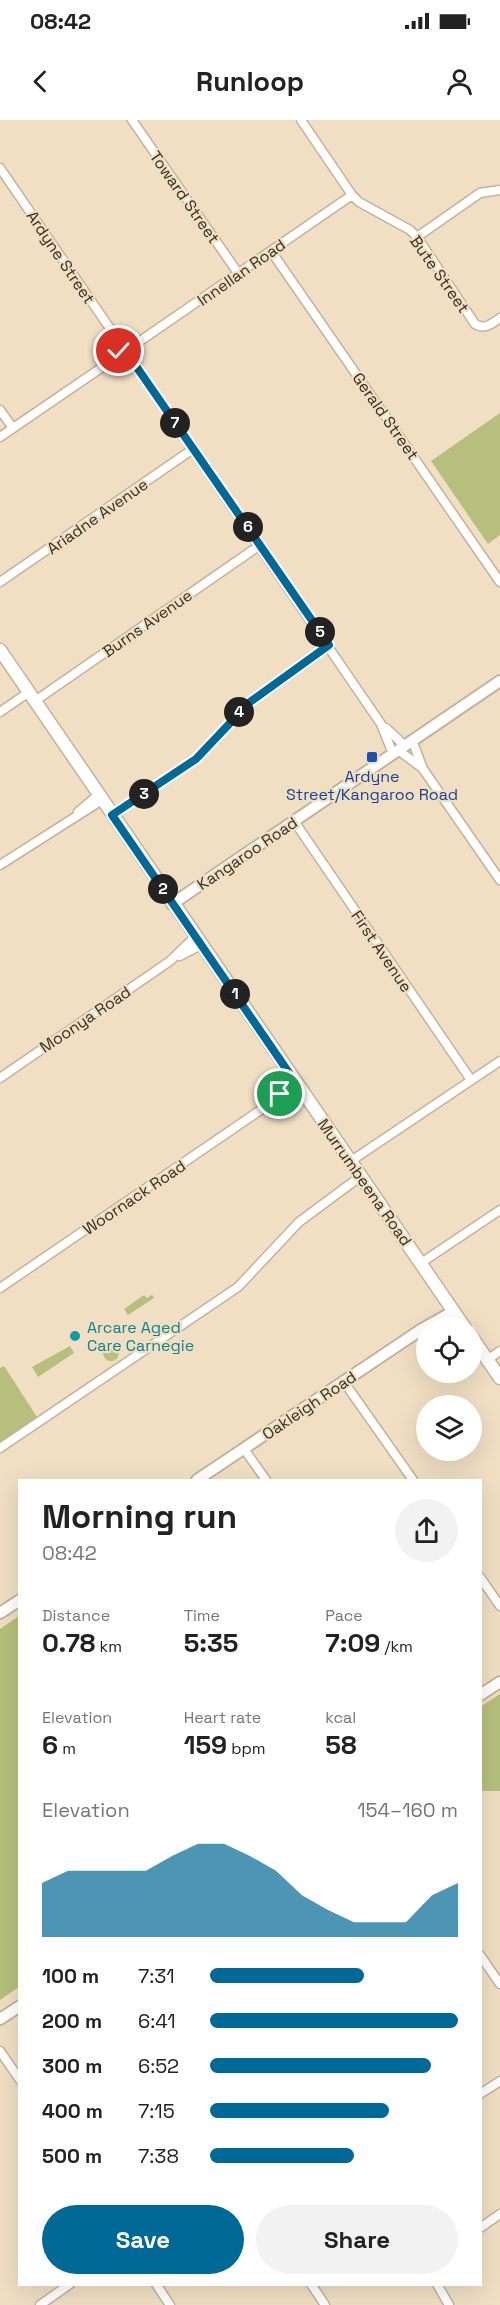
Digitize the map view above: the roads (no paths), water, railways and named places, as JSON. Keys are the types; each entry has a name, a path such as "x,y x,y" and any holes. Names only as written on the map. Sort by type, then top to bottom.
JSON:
{"main road":[{"name":"Murrumbeena Road","path":"0,650 172,904 458,1317"},
{"path":"482,1352 500,1378"}],"street":[{"name":"Toward Street","path":"132,120 238,273"},
{"name":"Bute Street","path":"301,120 352,195 359,202 410,230 417,237 475,324 481,328 500,318"},
{"name":"Ardyne Street","path":"0,168 381,724 402,748"},
{"path":"417,237 480,193 500,190"},
{"name":"Innellan Road","path":"0,437 352,195"},
{"name":"Gerald Street","path":"271,251 500,582"},
{"path":"0,410 13,428"},
{"name":"Ariadne Avenue","path":"0,582 193,449"},
{"name":"Burns Avenue","path":"0,712 32,696 260,545"},
{"path":"112,815 196,759 250,702 329,645"},
{"name":"Kangaroo Road","path":"172,904 500,681"},
{"name":"Ardyne Street","path":"381,724 402,748"},
{"path":"402,748 423,769 500,880"},
{"path":"402,748 423,769"},
{"path":"0,865 100,797"},
{"name":"First Avenue","path":"294,821 471,1080"},
{"name":"Moonya Road","path":"0,1078 198,941"},
{"path":"351,1161 500,1061"},
{"name":"Woornack Road","path":"0,1288 298,1085"},
{"path":"0,1448 238,1287 299,1222 363,1179"},
{"path":"421,1263 500,1210"},
{"name":"Oakleigh Road","path":"199,1479 452,1308"},
{"path":"487,1360 500,1351"},
{"path":"344,1382 412,1479"},
{"path":"244,1449 265,1479"},
{"path":"482,1580 500,1606"},
{"path":"0,1613 18,1601"},
{"path":"482,1694 500,1682"},
{"path":"482,1958 500,1984"},
{"path":"0,2019 18,2007"},
{"path":"0,2051 18,2077"},
{"path":"482,2093 500,2080"},
{"path":"482,2227 500,2214"},
{"path":"40,2305 67,2286"},
{"path":"157,2286 170,2305"},
{"path":"312,2286 325,2305"},
{"path":"438,2286 449,2305"}],"place":[{"name":"Ardyne Street/Kangaroo Road","path":"372,757"},
{"name":"Arcare Aged Care Carnegie","path":"75,1336"}]}
